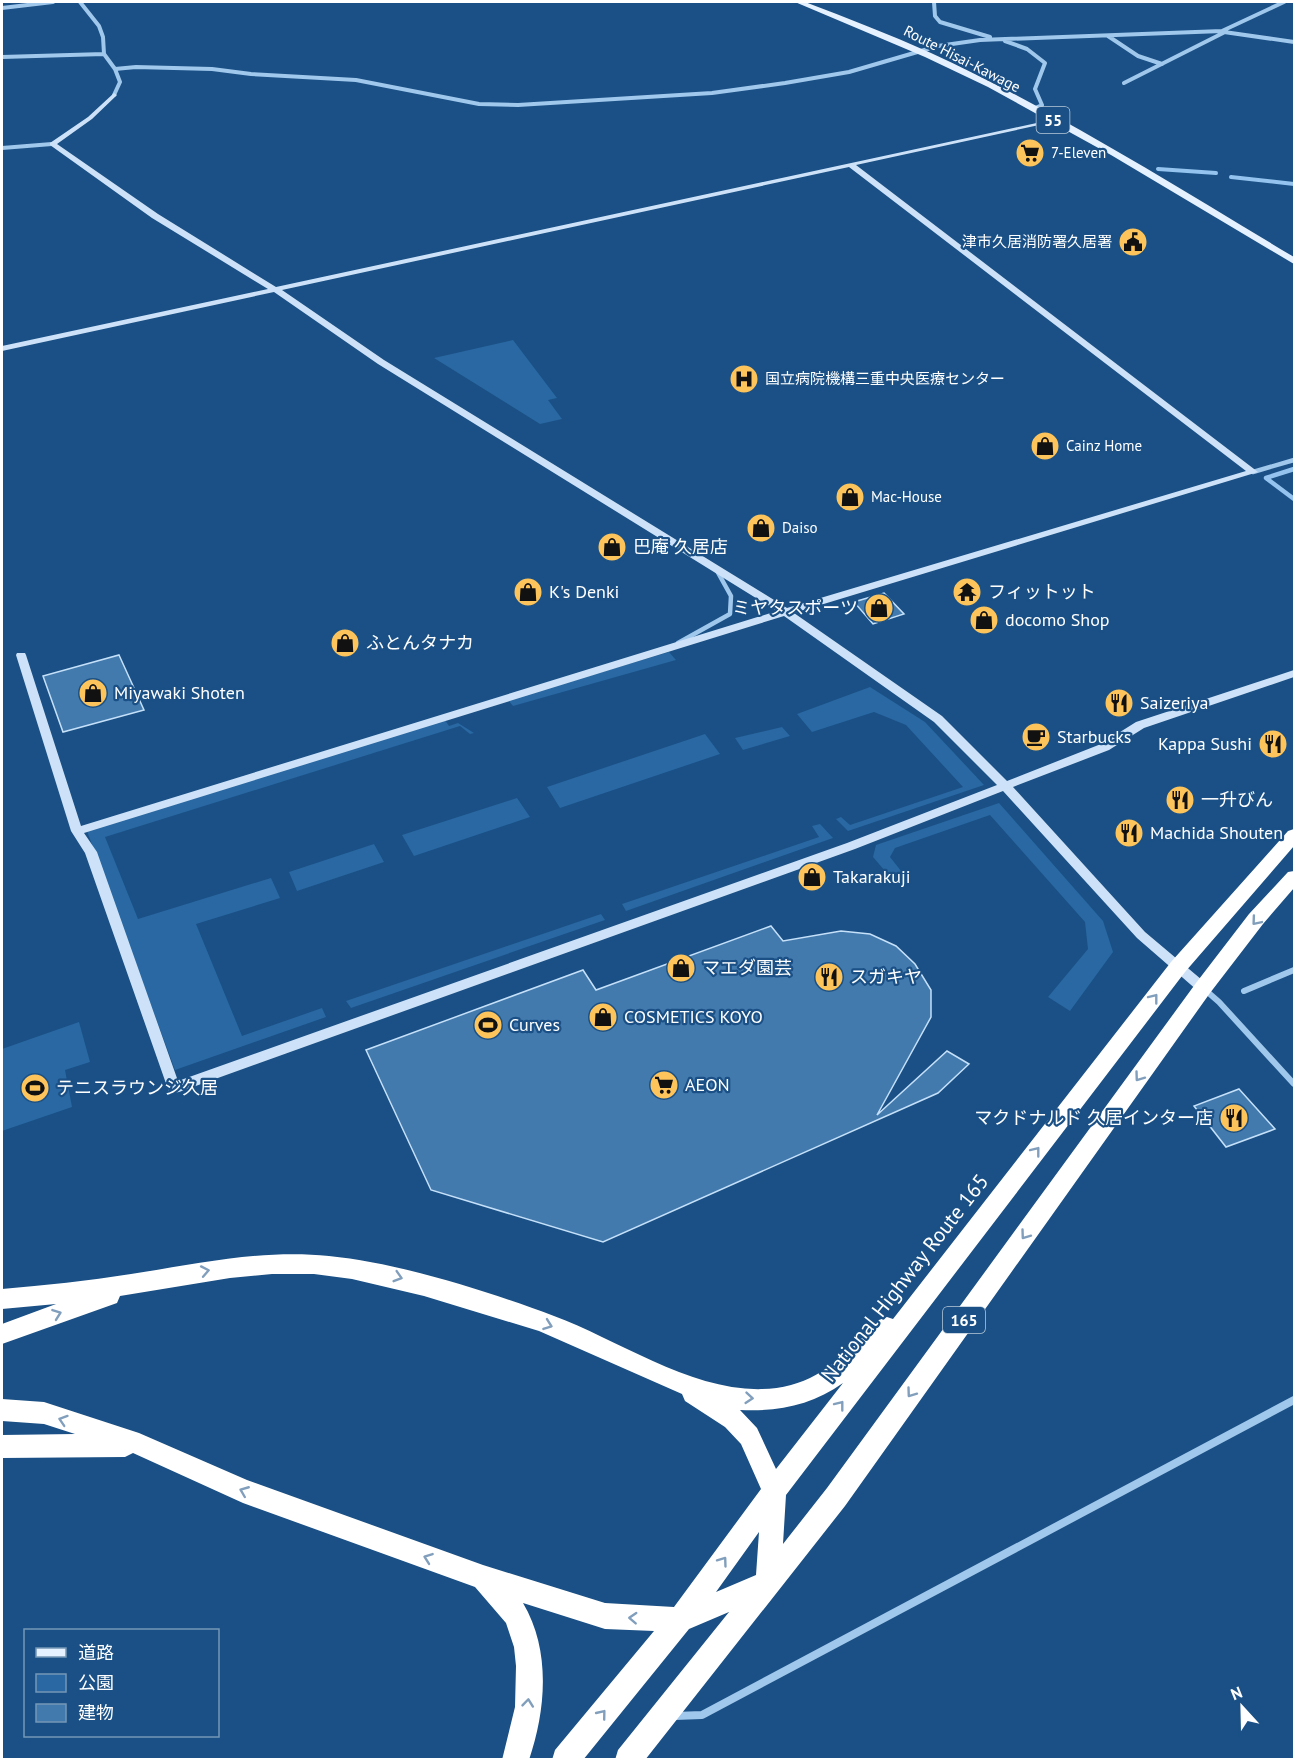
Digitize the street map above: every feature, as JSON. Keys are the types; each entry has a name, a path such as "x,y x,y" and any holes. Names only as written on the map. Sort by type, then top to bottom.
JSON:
{"highway":[{"name":"National Highway Route 165","path":"565,1760 680,1620 774,1491 1178,967 1294,836"},
{"name":"165","path":"628,1760 836,1497 1203,988 1256,920 1294,877"},
{"path":"676,1382 723,1396 758,1399 787,1397 811,1389 831,1378 877,1338 1009,1185"},
{"path":"2,1299 48,1296 147,1282 226,1267 312,1264 382,1273 493,1305 584,1338 676,1382 734,1419 749,1436 774,1491 768,1583 680,1620 605,1616 483,1578 243,1491 139,1444 44,1413 2,1410"},
{"path":"2,1334 147,1282"},
{"path":"2,1447 139,1444"},
{"path":"483,1578 515,1615 525,1641 529,1692 526,1720 515,1760"}],"main road":[{"name":"Route Hisai-Kawage","path":"799,2 858,24 921,52 1033,109 1294,261"}],"street":[{"path":"14,2 18,6"},
{"path":"2,8 53,2"},
{"path":"2,148 52,144 90,118 114,95 120,82 115,69 104,54 104,37 99,26 80,2"},
{"path":"934,2 935,16 940,22 1027,49 1040,57 1045,63 1043,73 1035,88 1042,105 1033,109"},
{"path":"1124,83 1284,2"},
{"path":"115,69 136,67 212,69 251,74 356,80 479,104 518,105 712,93 849,72 938,46 996,39 1107,36 1155,32 1223,32 1294,42"},
{"path":"1107,36 1138,56 1162,64"},
{"path":"2,57 104,54"},
{"path":"2,349 1053,120"},
{"path":"52,144 155,216 276,290 381,362 786,612 938,719 1006,787 1141,935 1219,1002 1294,1084"},
{"path":"851,165 1253,472"},
{"path":"77,831 786,612 1294,460"},
{"path":"667,649 730,614 734,603 733,597 716,569"},
{"path":"21,655 77,831 91,852 174,1088 829,854 1105,747 1140,725 1294,673"},
{"path":"1244,991 1294,970"},
{"path":"661,1716 702,1714 1294,1400"}],"green space":[{"path":"513,340 557,398 548,400 562,419 540,424 434,358"},
{"path":"669,652 676,660 513,706 508,700"},
{"path":"870,687 925,722 984,785 848,831 836,819 841,817 850,825 963,787 906,725 874,712 812,732 797,714"},
{"path":"445,720 449,726 458,723 474,733 470,734 460,726 105,837 138,919 271,878 280,898 196,924 242,1036 322,1008 326,1017 175,1070 87,831"},
{"path":"782,727 790,736 743,750 735,738"},
{"path":"705,734 720,754 560,808 547,787"},
{"path":"517,798 530,817 414,856 402,835"},
{"path":"999,803 1103,921 1113,952 1070,1011 1048,997 1088,949 1085,922 990,815 895,848 890,857 909,881 897,885 873,857 876,845"},
{"path":"820,824 833,838 626,911 622,904 819,837 812,826"},
{"path":"374,844 384,862 297,891 289,872"},
{"path":"601,914 605,920 351,1008 346,1001"},
{"name":"テニスラウンジ久居","path":"79,1022 90,1062 65,1070 72,1107 2,1131 2,1049"}],"building":[{"name":"ミヤタスポーツ","path":"884,593 904,614 873,624 854,602"},
{"name":"Miyawaki Shoten","path":"119,655 144,710 63,732 43,676"},
{"name":"AEON","path":"771,926 783,941 841,931 870,934 896,946 915,964 931,990 931,1017 877,1115 947,1051 969,1064 938,1093 603,1242 431,1190 366,1050 583,970 596,990"},
{"name":"マクドナルド 久居インター店","path":"1239,1089 1275,1129 1226,1147 1194,1106"}],"waterway":[{"path":"1158,169 1216,173"},
{"path":"1231,177 1294,184"},
{"path":"1294,469 1266,478 1294,499"}],"place":[{"name":"7-Eleven","path":"1030,153"},
{"name":"津市久居消防署久居署","path":"1133,242"},
{"name":"国立病院機構三重中央医療センター","path":"744,379"},
{"name":"Cainz Home","path":"1045,446"},
{"name":"Mac-House","path":"850,497"},
{"name":"Daiso","path":"761,528"},
{"name":"巴庵 久居店","path":"612,547"},
{"name":"K's Denki","path":"528,592"},
{"name":"フィットット","path":"967,592"},
{"name":"ミヤタスポーツ","path":"879,608"},
{"name":"docomo Shop","path":"984,620"},
{"name":"ふとんタナカ","path":"345,643"},
{"name":"Miyawaki Shoten","path":"93,693"},
{"name":"Saizeriya","path":"1119,703"},
{"name":"Starbucks","path":"1036,737"},
{"name":"Kappa Sushi","path":"1273,744"},
{"name":"一升びん","path":"1180,800"},
{"name":"Machida Shouten","path":"1129,833"},
{"name":"Takarakuji","path":"812,877"},
{"name":"マエダ園芸","path":"681,968"},
{"name":"スガキヤ","path":"829,977"},
{"name":"COSMETICS KOYO","path":"603,1017"},
{"name":"Curves","path":"488,1025"},
{"name":"AEON","path":"664,1085"},
{"name":"テニスラウンジ久居","path":"35,1088"},
{"name":"マクドナルド 久居インター店","path":"1234,1118"}]}
